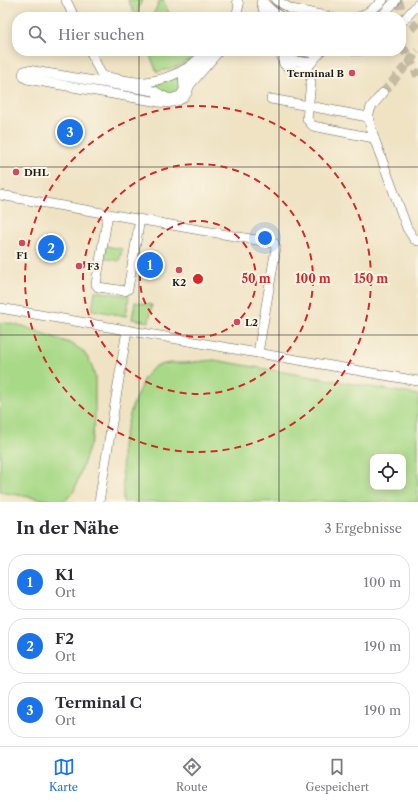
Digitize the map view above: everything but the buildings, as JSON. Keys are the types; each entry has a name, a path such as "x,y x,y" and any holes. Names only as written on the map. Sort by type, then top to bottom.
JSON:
{"lane":[{"path":"66,0 72,12"},
{"path":"232,0 235,12"},
{"path":"237,0 237,12"},
{"path":"260,0 264,12"},
{"path":"260,0 274,12"},
{"path":"276,0 291,9 306,12"},
{"path":"370,12 382,0"},
{"path":"385,12 396,0"},
{"path":"406,17 418,4"},
{"path":"92,56 102,76 144,82 164,78 183,70 195,63 201,56"},
{"path":"189,87 189,79 191,74 207,56"},
{"path":"183,70 184,90 180,96 170,99 154,91 98,81 28,70 24,71 23,74 27,79 168,103 176,102 183,98 189,87 215,56"},
{"path":"281,56 284,64 289,68 301,71 304,70 317,56"},
{"path":"97,91 94,88 98,81"},
{"path":"311,82 307,119 313,126 374,138"},
{"path":"383,93 371,108 368,117 374,138 407,228 414,239 418,241"},
{"path":"271,99 368,117"},
{"path":"0,195 274,243 276,248 258,353"},
{"path":"108,214 96,284 98,286 125,291 128,289 140,220"},
{"path":"0,308 418,381"},
{"path":"99,502 127,330"}],"green space":[{"path":"128,0 142,0 138,12 134,12"},
{"path":"160,0 163,0 169,12 154,12"},
{"path":"150,56 194,56 184,63 157,72"},
{"path":"179,76 181,85 178,94 170,96 155,89 156,84"},
{"path":"106,246 122,249 119,261 104,258"},
{"path":"95,291 129,296 126,316 92,310"},
{"path":"135,302 152,305 149,322 132,319"},
{"path":"0,322 23,326 72,344 83,351 91,363 95,377 95,419 92,439 74,491 64,502 0,492"},
{"path":"214,360 418,395 418,502 123,502 122,445 132,407 144,378 155,366 169,363"}],"tunnel":[{"path":"398,0 402,12"},
{"path":"277,1 282,12"},
{"path":"406,17 418,29"},
{"path":"383,93 418,51"},
{"path":"406,53 418,76"},
{"path":"301,56 311,82"}],"place":[{"name":"Terminal B","path":"352,73"},
{"name":"Terminal C","path":"70,132"},
{"name":"DHL","path":"16,172"},
{"name":"F1","path":"22,243"},
{"name":"F2","path":"51,248"},
{"name":"K1","path":"150,265"},
{"name":"F3","path":"79,266"},
{"name":"K2","path":"179,270"},
{"name":"L2","path":"237,322"}]}
